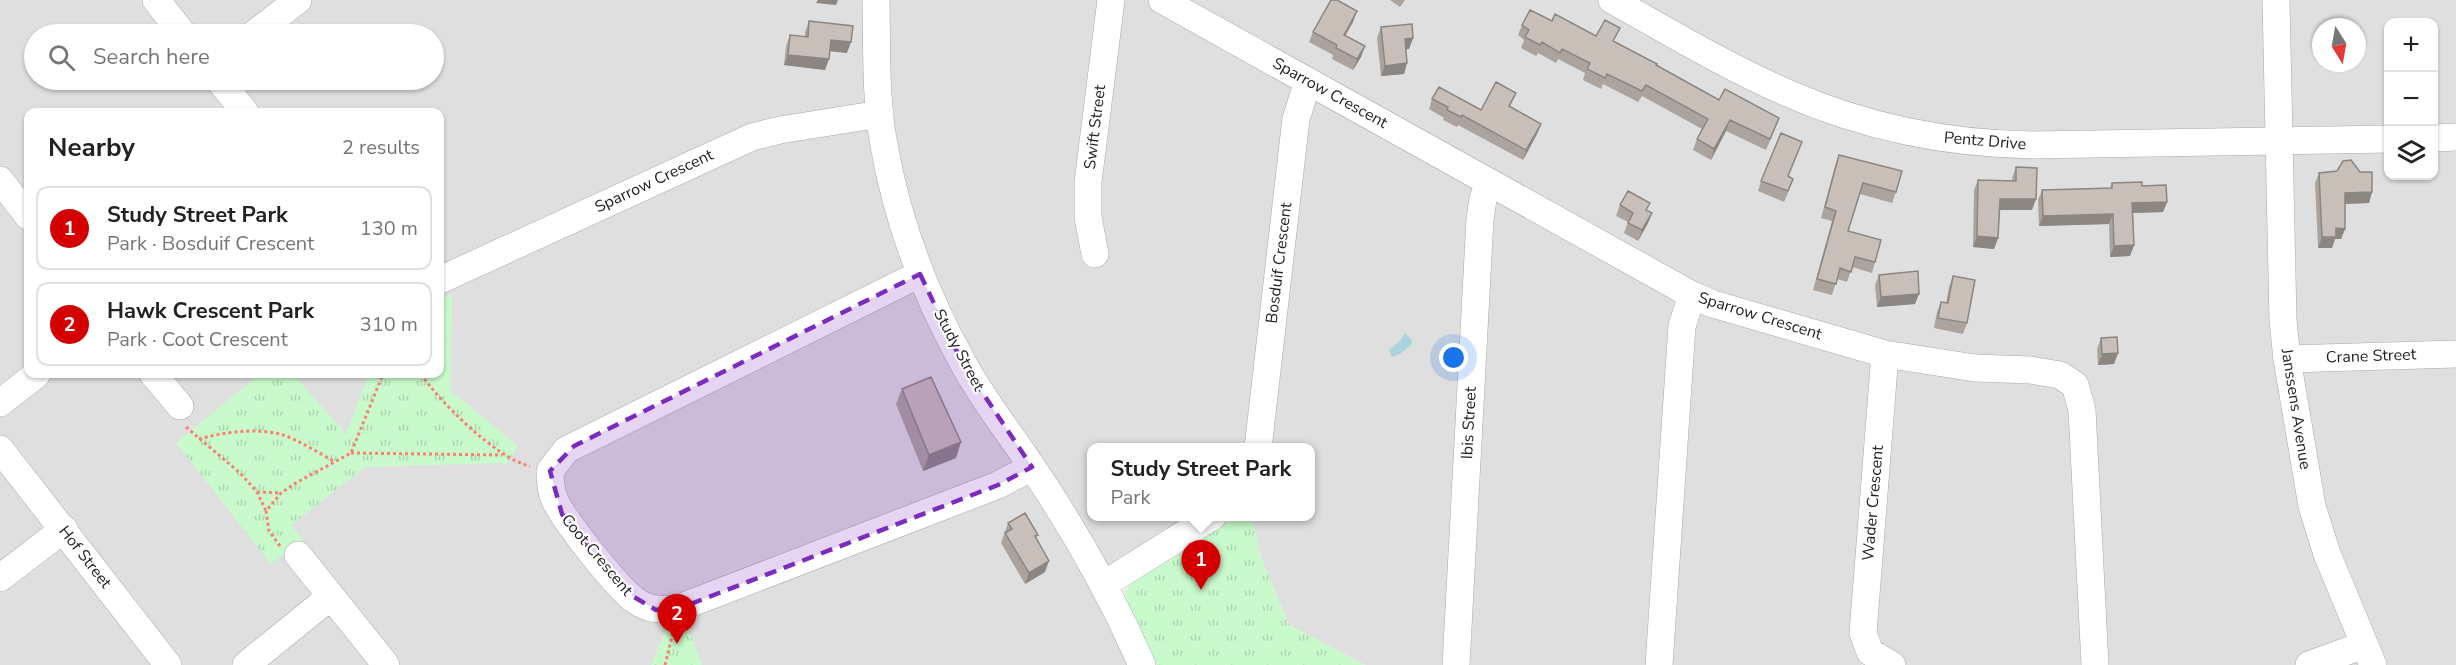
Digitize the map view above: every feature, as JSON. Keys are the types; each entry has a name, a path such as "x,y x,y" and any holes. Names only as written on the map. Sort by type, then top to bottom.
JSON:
{"street":[{"path":"156,0 175,24"},
{"path":"267,24 298,0"},
{"name":"Study Street","path":"876,0 880,114 889,169 920,274 962,362 1059,508 1103,585 1142,665"},
{"name":"Swift Street","path":"1095,254 1088,217 1089,182 1111,0"},
{"name":"Sparrow Crescent","path":"1162,0 1692,295 1713,304 1885,354 1975,368 2030,370 2060,375 2075,385 2082,410 2095,665"},
{"name":"Pentz Drive","path":"1612,0 1778,89 1844,114 1931,136 2003,144 2384,139"},
{"name":"Janssens Avenue","path":"2276,0 2283,321 2287,359 2312,506 2327,554 2368,655"},
{"name":"Bosduif Crescent","path":"1257,443 1296,119 1308,81"},
{"path":"227,90 242,108"},
{"name":"Sparrow Crescent","path":"444,278 752,137 780,130 880,114"},
{"path":"2438,138 2456,137"},
{"path":"0,180 24,211"},
{"name":"Ibis Street","path":"1456,665 1480,219 1483,199 1489,182"},
{"path":"550,471 566,450 920,274"},
{"path":"1659,665 1682,326 1692,295"},
{"name":"Wader Crescent","path":"1881,658 1863,633 1863,621 1885,354"},
{"name":"Crane Street","path":"2287,359 2456,354"},
{"path":"0,403 32,378"},
{"path":"156,378 180,406"},
{"name":"Hof Street","path":"0,449 168,665"},
{"name":"Coot Crescent","path":"550,471 554,497 562,514 624,591 637,602 656,610 674,609 699,601 999,485 1032,467"},
{"path":"1103,585 1205,521"},
{"path":"0,578 64,529"},
{"path":"291,553 386,665"},
{"path":"246,665 330,597"},
{"path":"2309,665 2368,655"}],"path":[{"path":"351,453 381,378"},
{"path":"424,378 449,409 503,455 520,464 541,466 550,471"},
{"path":"291,553 269,531 266,511 257,492 240,473 199,439 251,431 280,435 297,441 335,462"},
{"path":"266,511 281,493 294,484 351,453 503,455"},
{"path":"257,492 281,493"},
{"path":"665,665 673,632 674,609"}],"highlighted area":[{"path":"920,274 962,362 1032,467 998,485 688,605 656,610 624,591 562,514 550,471 574,446"}],"shaded area":[{"path":"0,0 2456,0 2456,665 1892,665 1870,652 1861,665 1365,665 1289,625 1260,555 1253,521 1315,521 1315,443 1087,443 1087,521 1207,521 1103,585 1142,665 0,665"}],"green space":[{"path":"452,294 450,390 518,446 505,466 501,463 365,467 291,525 303,540 271,564 176,443 255,378 297,378 346,434 367,378 444,378 444,297"},
{"path":"1229,521 1253,521 1260,555 1289,625 1365,665 1153,665 1125,603 1128,587 1139,575"},
{"path":"669,621 685,622 702,665 651,665"}],"water":[{"path":"1405,333 1412,340 1411,345 1392,357 1389,350 1400,341"}],"building":[{"path":"1331,0 1337,0 1357,11 1344,35 1365,46 1357,59 1313,32"},
{"path":"1530,10 1552,21 1555,14 1596,36 1605,20 1620,28 1613,41 1719,100 1725,89 1779,118 1770,139 1730,120 1714,149 1697,139 1708,119 1646,85 1642,91 1607,74 1605,78 1587,69 1590,63 1562,49 1560,53 1542,42 1540,45 1525,37 1529,30 1522,25"},
{"path":"809,21 853,26 851,42 831,40 829,59 788,55 790,35 808,37"},
{"path":"1412,24 1413,38 1405,39 1407,63 1385,66 1381,27"},
{"path":"1496,82 1516,93 1509,106 1541,124 1526,150 1462,115 1461,117 1447,110 1448,107 1432,99 1439,87 1481,110"},
{"path":"1781,133 1802,142 1788,176 1793,179 1788,191 1761,181"},
{"path":"1839,155 1902,171 1896,192 1863,183 1848,231 1881,240 1875,262 1855,257 1851,272 1840,268 1836,284 1817,279 1836,211 1825,207"},
{"path":"2351,160 2360,172 2372,172 2372,192 2345,193 2345,229 2336,228 2336,237 2322,237 2319,173 2337,171 2343,161"},
{"path":"2016,167 2037,168 2036,199 2000,199 1998,238 1977,236 1978,180 2016,181"},
{"path":"2142,182 2142,186 2166,185 2167,202 2132,203 2134,245 2114,246 2113,214 2043,216 2042,190 2112,188 2112,183"},
{"path":"1628,191 1650,203 1646,210 1652,213 1642,230 1628,223 1633,213 1620,205"},
{"path":"1918,271 1919,294 1881,297 1879,275"},
{"path":"1953,276 1975,280 1967,323 1938,318 1941,302 1948,303"},
{"path":"2117,337 2118,353 2102,354 2101,338"},
{"path":"931,377 961,442 929,455 902,389"},
{"path":"1025,513 1049,561 1029,573 1005,533 1012,529 1008,523"}],"place":[{"name":"Study Street Park","path":"1201,590"},
{"name":"Hawk Crescent Park","path":"677,644"}]}
